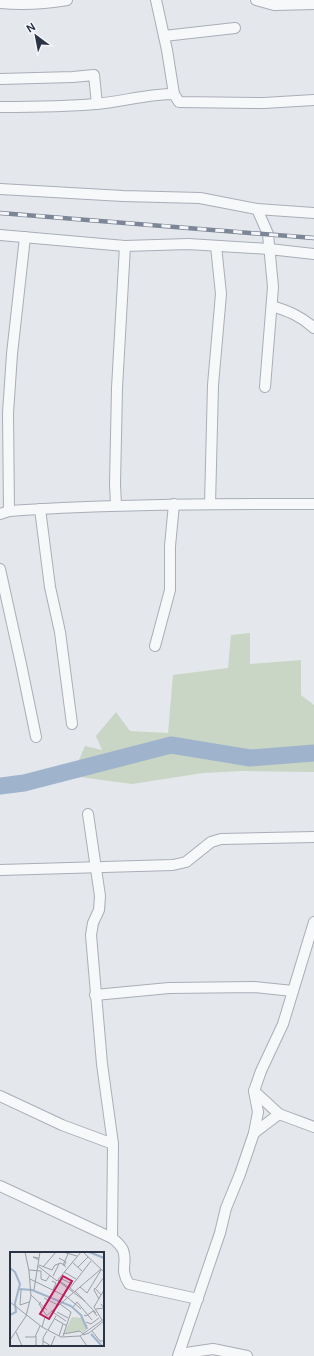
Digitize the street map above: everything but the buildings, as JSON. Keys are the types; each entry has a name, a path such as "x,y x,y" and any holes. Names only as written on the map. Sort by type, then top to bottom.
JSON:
{"street":[{"path":"0,3 49,3 66,0"},
{"path":"156,0 174,94 179,102 264,103 314,100"},
{"path":"256,0 274,6 314,4"},
{"path":"164,36 235,28"},
{"path":"0,79 94,75 96,104"},
{"path":"0,107 56,107 96,104 162,94 174,94"},
{"path":"0,189 123,196 200,198 257,209 314,213"},
{"path":"257,209 268,234 273,287 265,387"},
{"path":"0,235 125,246 188,244 269,249 314,254"},
{"path":"25,237 12,354 4,512 116,505 314,504"},
{"path":"116,505 117,388 125,246"},
{"path":"210,504 213,385 221,294 216,246"},
{"path":"272,306 291,312 314,328"},
{"path":"155,646 170,590 170,546 174,504"},
{"path":"40,509 50,587 60,632 72,724"},
{"path":"0,569 36,737"},
{"path":"88,814 100,896 100,910 93,923 91,935 102,1064 113,1144 112,1238"},
{"path":"0,870 173,865 186,862 210,842 221,839 314,837"},
{"path":"248,1356 213,1349 179,1355 220,1233 226,1208 240,1174 254,1133 258,1112 254,1091 261,1071 283,1024 314,922"},
{"path":"95,995 169,988 254,987 293,991"},
{"path":"254,1091 279,1114 314,1127"},
{"path":"0,1096 62,1125 113,1144"},
{"path":"254,1133 279,1114"},
{"path":"0,1186 112,1238 123,1250 123,1272 129,1284 198,1299"}],"green space":[{"path":"250,633 250,664 301,660 301,695 314,705 314,772 242,771 203,773 132,784 72,776 85,746 102,750 96,736 116,712 130,731 168,733 173,675 228,668 231,635"}],"waterway":[{"path":"0,786 24,783 171,745 250,758 314,753"}],"railway":[{"path":"0,213 314,238"}]}
